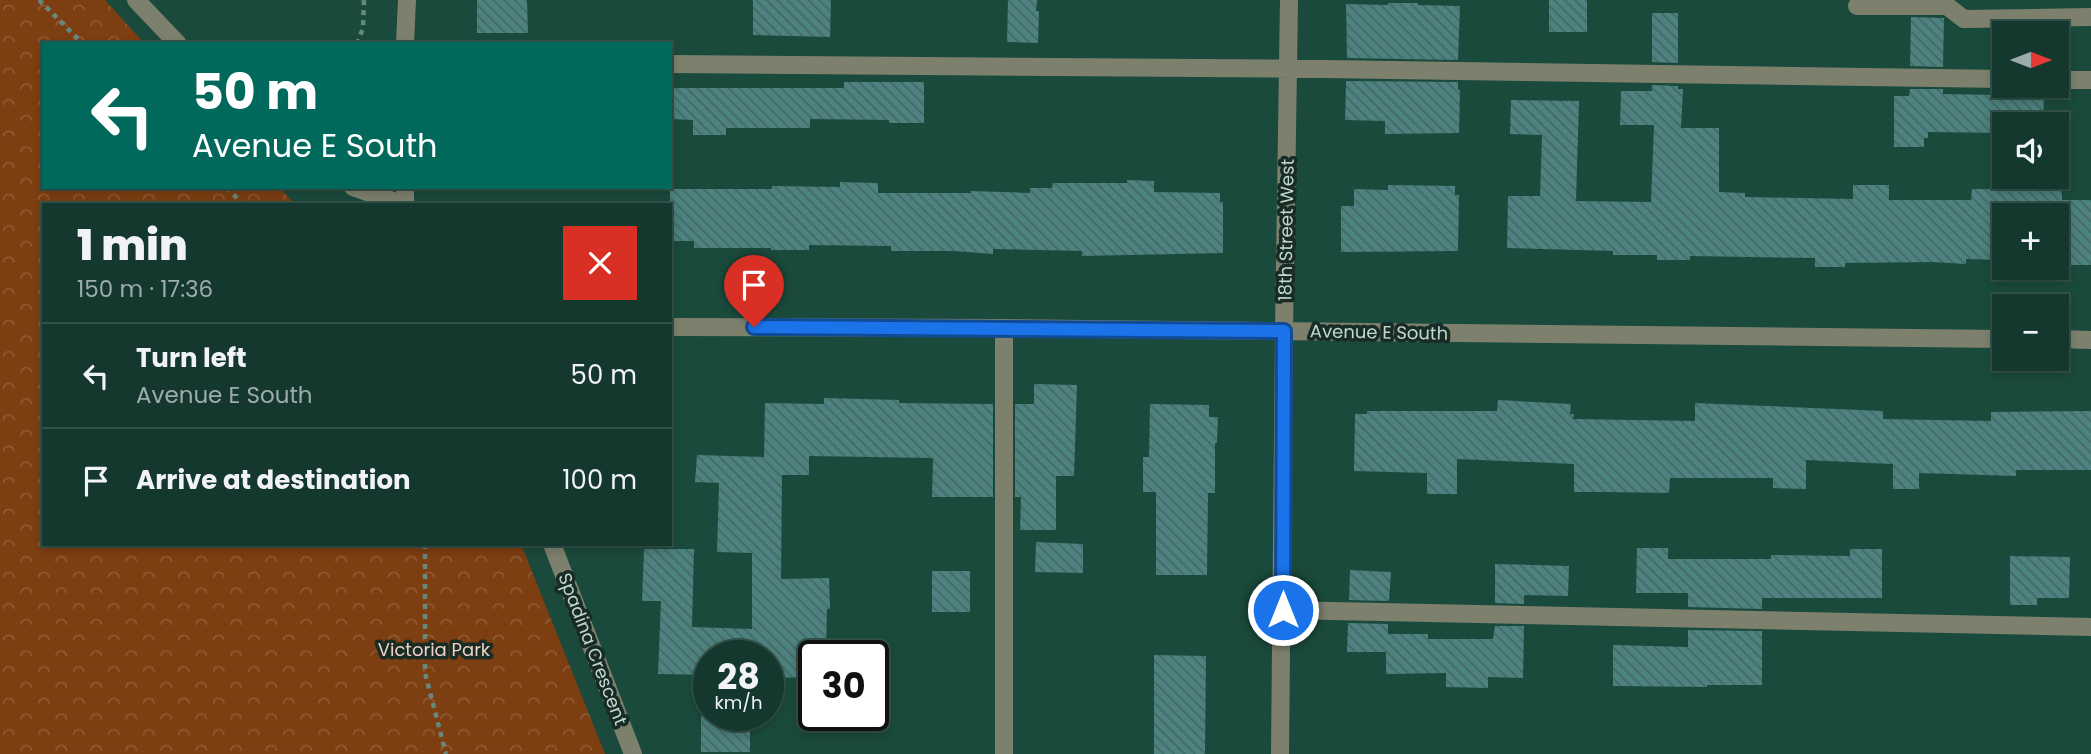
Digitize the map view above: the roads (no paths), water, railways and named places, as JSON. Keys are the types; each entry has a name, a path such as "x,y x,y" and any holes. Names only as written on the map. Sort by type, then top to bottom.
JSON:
{"street":[{"path":"405,42 407,0"},
{"name":"18th Street West","path":"1280,754 1289,0"},
{"path":"142,2 176,42"},
{"path":"1857,6 1947,6 1964,19 2091,17"},
{"path":"672,64 1288,68 1992,79"},
{"path":"2069,79 2091,80"},
{"path":"360,189 398,203"},
{"name":"Avenue E South","path":"672,327 1992,339"},
{"path":"1004,328 1004,754"},
{"path":"2069,339 2091,340"},
{"name":"Spadina Crescent","path":"553,546 633,754"},
{"path":"1283,610 2091,627"}],"park label":[{"name":"Victoria Park","path":"434,649"}]}
